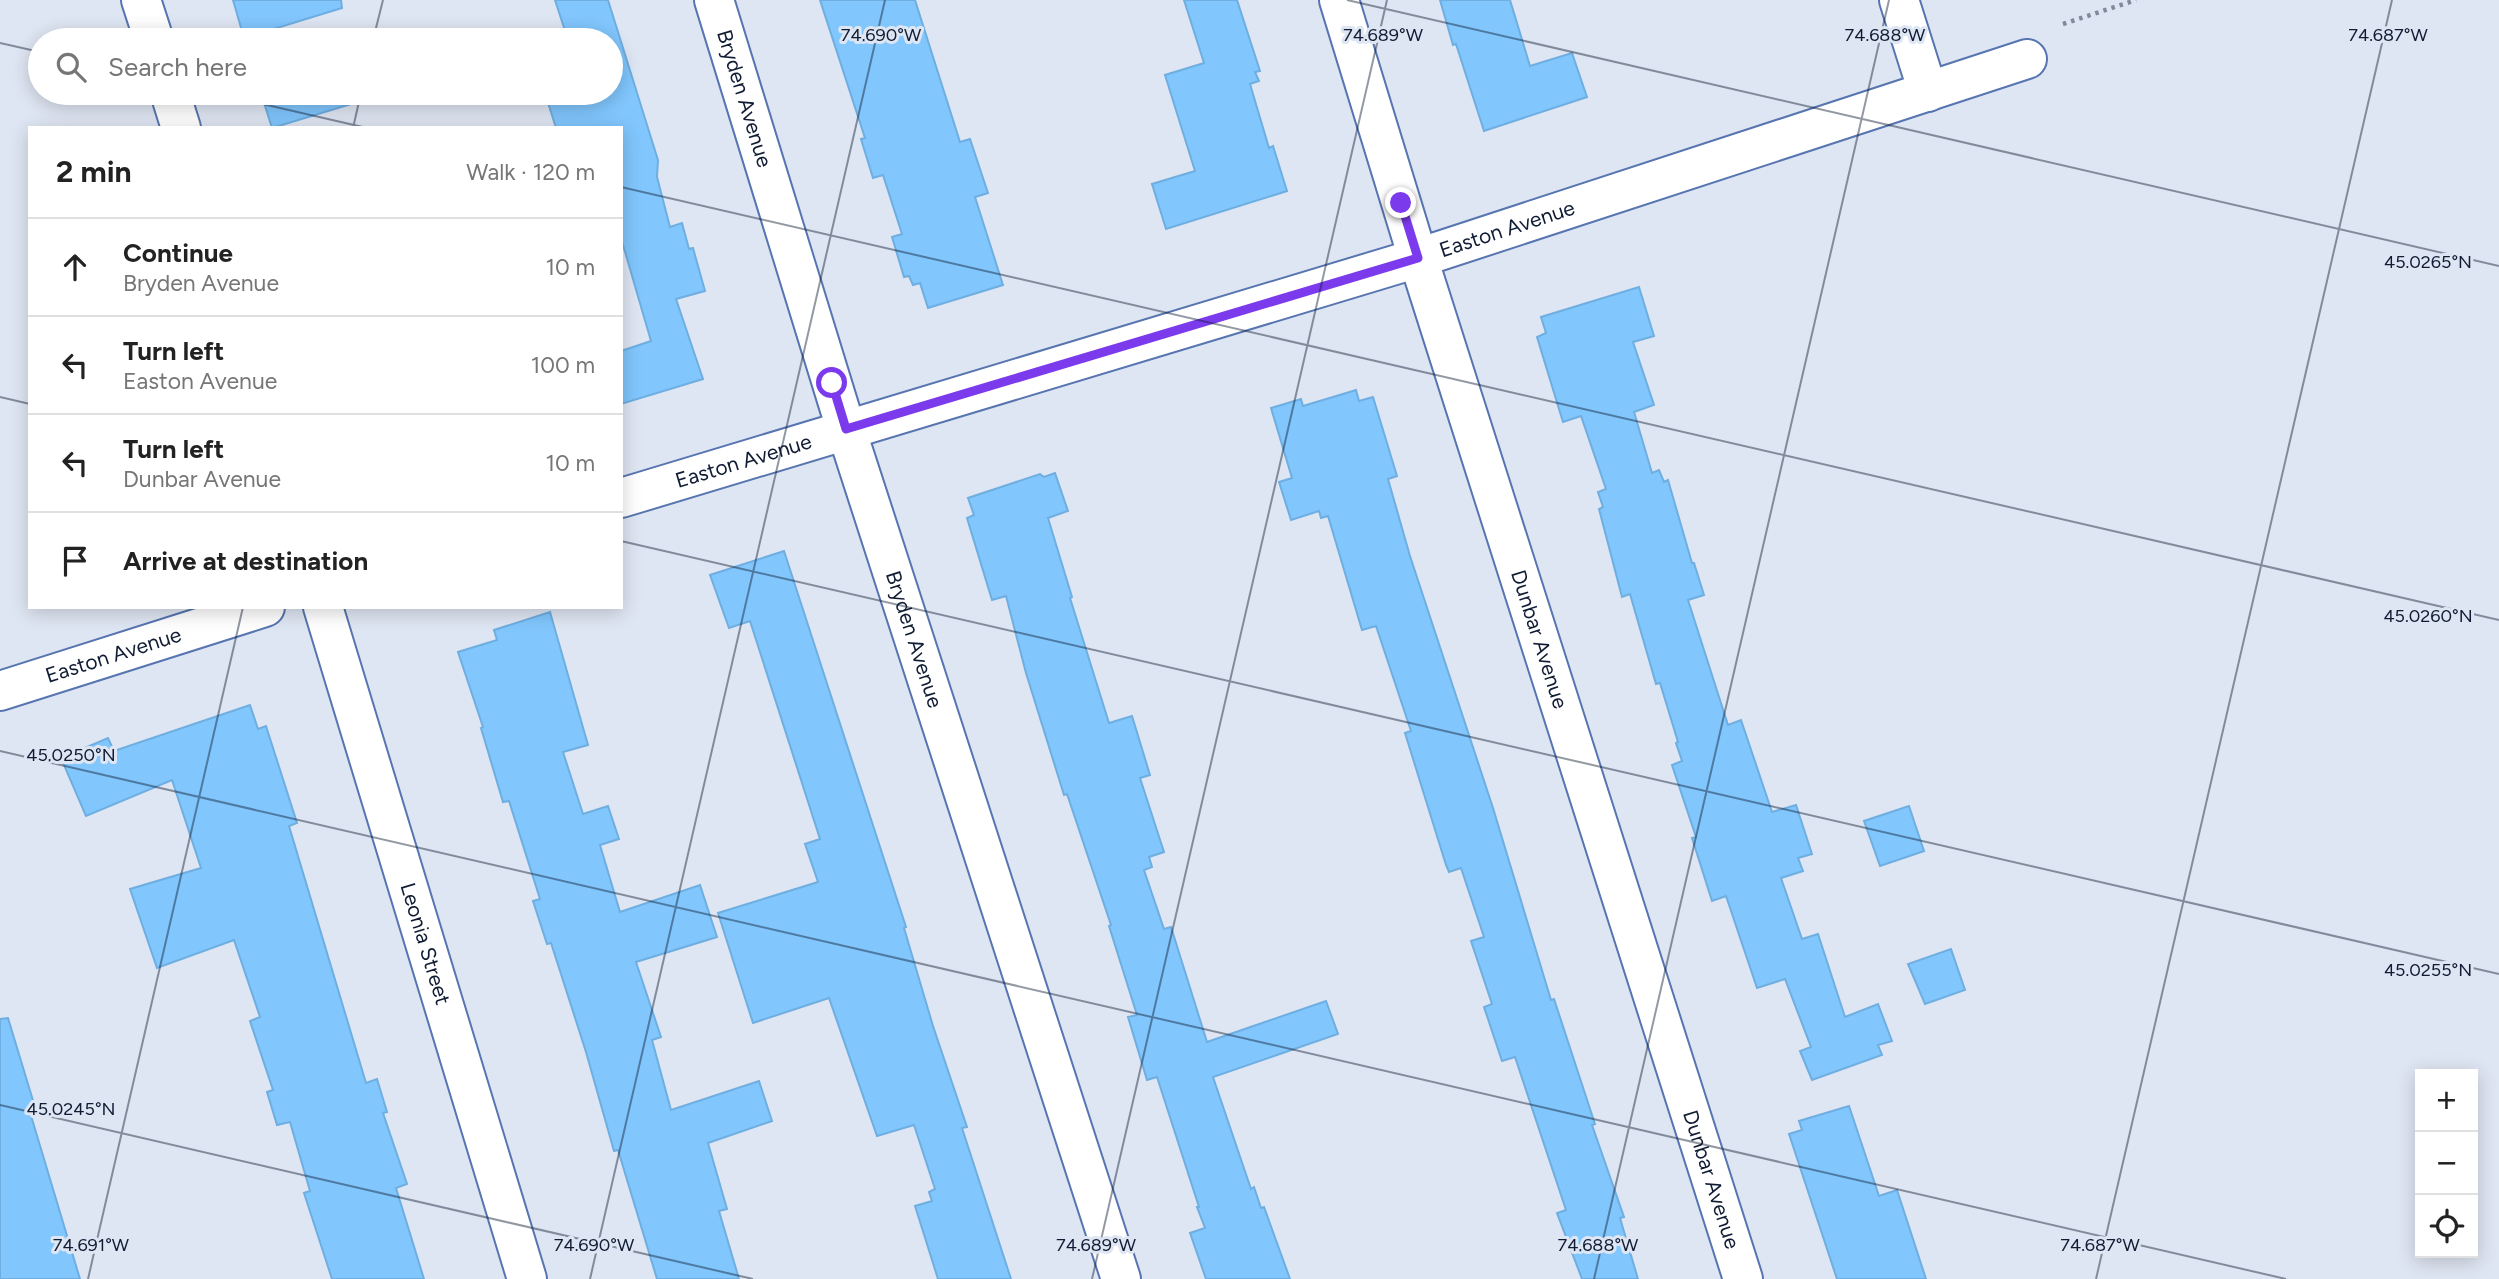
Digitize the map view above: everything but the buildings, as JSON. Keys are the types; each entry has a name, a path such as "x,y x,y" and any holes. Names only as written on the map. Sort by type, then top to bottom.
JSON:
{"street":[{"path":"141,0 150,28"},
{"name":"Bryden Avenue","path":"714,0 846,429 1121,1279"},
{"name":"Dunbar Avenue","path":"1339,0 1418,258 1743,1279"},
{"path":"1899,0 1928,92"},
{"name":"Easton Avenue","path":"623,497 1418,258 2027,59"},
{"path":"174,105 180,126"},
{"name":"Easton Avenue","path":"0,691 259,609"},
{"name":"Leonia Street","path":"324,609 527,1279"}],"path":[{"path":"2063,24 2136,0"}],"route":[{"path":"832,383 846,429 1418,258 1401,203"}]}
